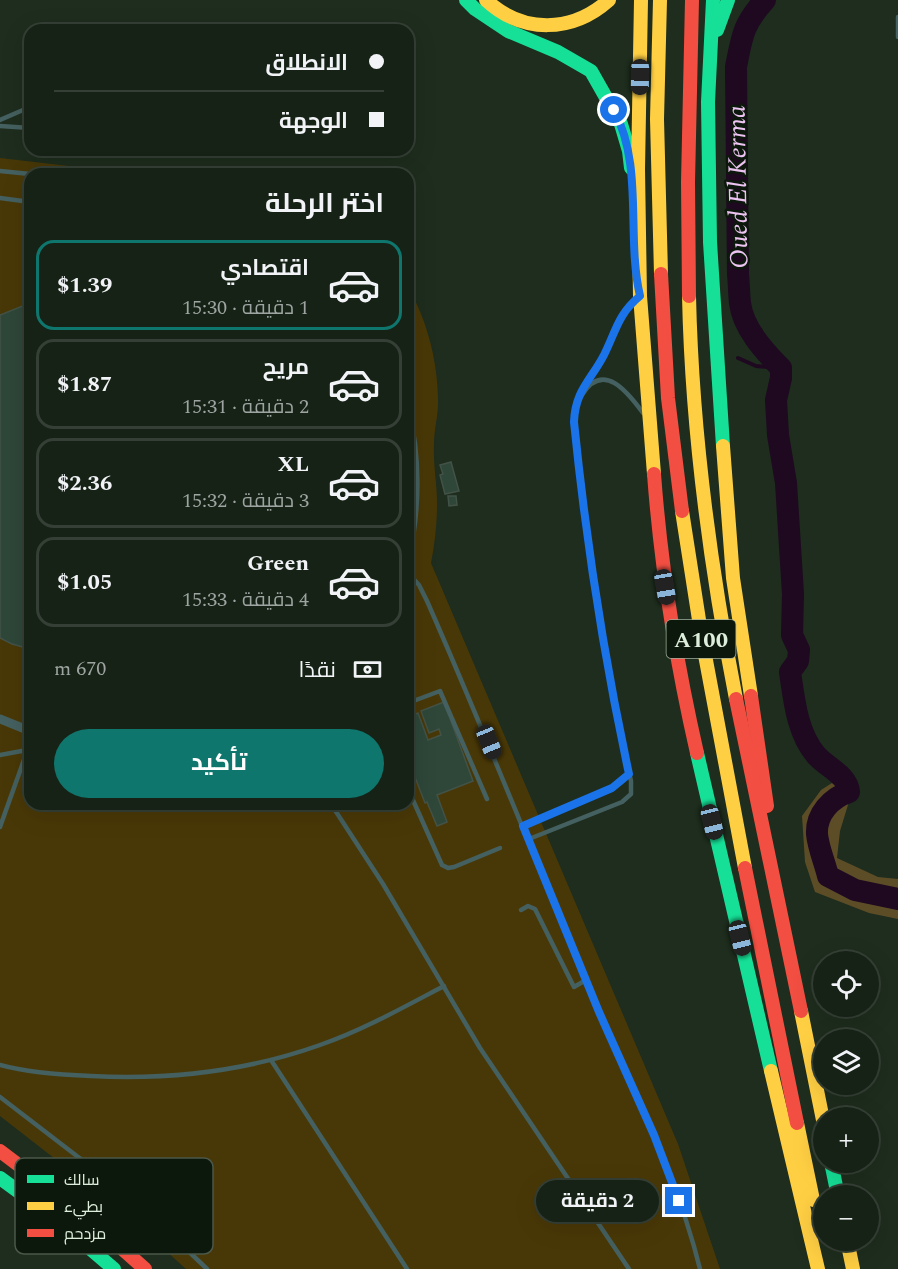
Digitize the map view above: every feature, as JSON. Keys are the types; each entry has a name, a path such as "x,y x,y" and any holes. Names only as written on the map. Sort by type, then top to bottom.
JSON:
{"main road":[{"path":"466,0 475,9 508,31 558,52 591,71 606,96 621,124 629,151 635,275 640,296"},
{"path":"486,0 494,8 514,18 532,24 554,26 591,14 609,0"},
{"path":"641,0 640,296 657,517 665,587 681,683 706,799 818,1269"},
{"name":"A100","path":"660,0 657,131 663,319 674,447 690,572 715,721 827,1269"},
{"name":"A100","path":"692,0 687,171 688,260 701,473 733,690 820,1107"},
{"path":"713,0 708,102 710,242 732,566 763,772 778,902"},
{"path":"708,102 713,46 728,0"},
{"path":"0,1151 15,1162"},
{"path":"0,1178 15,1189"},
{"path":"849,1251 853,1269"},
{"path":"96,1254 114,1269"},
{"path":"128,1254 145,1269"}],"street":[{"path":"0,719 24,729"}],"lane":[{"path":"898,17 898,37"},
{"path":"0,120 24,110"},
{"path":"0,126 24,128"},
{"path":"0,171 24,173"},
{"path":"0,198 24,201"},
{"path":"529,839 622,802 631,794 629,774 611,693 586,530 574,422 581,390 605,354 618,321 640,296"},
{"path":"576,405 588,386 598,380 607,379 632,397 650,423"},
{"path":"414,430 418,492 414,530"},
{"path":"414,580 427,601 529,839 586,980 654,1135 690,1230 700,1269"},
{"path":"414,701 440,691 487,799"},
{"path":"0,754 24,750"},
{"path":"0,827 24,758"},
{"path":"523,826 612,788 629,774"},
{"path":"414,803 439,861 445,867 454,867 500,848"},
{"path":"335,810 383,884 480,1048 629,1269"},
{"path":"521,910 528,906 535,909 574,987 586,980"},
{"path":"0,1065 74,1075 132,1077 210,1072 271,1060 320,1045 380,1020 444,986"},
{"path":"271,1060 407,1269"},
{"path":"0,1097 79,1158"},
{"path":"191,1254 207,1269"}],"shaded area":[{"path":"0,158 86,168 24,168 24,810 414,810 414,298 426,328 434,358 438,387 434,451 437,518 431,563 678,1144 720,1269 186,1269 169,1254 213,1254 213,1158 54,1158 0,1116"},
{"path":"832,783 851,795 840,831 837,858 878,877 898,879 898,919 869,913 815,892 805,862 802,816 821,790"}],"building":[{"path":"24,305 24,647 0,638 0,315"},
{"path":"451,462 459,491 445,494 440,465"},
{"path":"448,496 456,496 457,505 449,506"},
{"path":"444,702 473,781 437,795 447,822 437,826 414,775 414,715 418,713 428,740 441,735 439,729 429,733 421,711"}],"waterway":[{"name":"Oued El Kerma","path":"765,0 744,31 736,67 738,274 740,303 745,321 761,347 781,368 776,400 778,435 786,483 793,594 792,635 799,650 798,661 790,672 793,693 804,737 816,755 841,776 848,786 849,792 836,798 826,808 817,827 820,850 828,876 855,890 898,899"},
{"path":"738,358 756,366 781,368"}],"traffic: fast":[{"path":"466,0 475,9 508,31 558,52 591,71 621,124 629,151 631,168"},
{"path":"713,0 708,102 710,242 723,446"},
{"path":"717,30 728,0"},
{"path":"697,753 771,1071"},
{"path":"833,1173 836,1185"},
{"path":"0,1178 15,1189"},
{"path":"96,1254 114,1269"}],"traffic: slow":[{"path":"486,0 500,11 516,19 531,24 548,25 579,19 595,11 609,0"},
{"path":"641,0 638,169 640,296 654,474"},
{"path":"660,0 657,119 661,274"},
{"path":"689,296 698,448 710,549 736,699"},
{"path":"723,446 733,578 751,696"},
{"path":"682,511 702,639 745,868"},
{"path":"801,1011 820,1107"},
{"path":"771,1071 818,1269"},
{"path":"797,1123 813,1200"},
{"path":"849,1251 853,1269"}],"traffic: jam":[{"path":"689,296 688,182 692,0"},
{"path":"661,274 668,398 682,511"},
{"path":"654,474 670,614 697,753"},
{"path":"751,696 767,806"},
{"path":"736,699 801,1011"},
{"path":"745,868 797,1123"},
{"path":"0,1151 15,1162"},
{"path":"128,1254 145,1269"}],"route":[{"path":"614,110 629,151 635,275 640,296 618,321 605,354 581,390 574,413 574,422 586,530 611,693 629,774 620,784 612,788 523,826 599,1012 654,1135 679,1201"}]}
